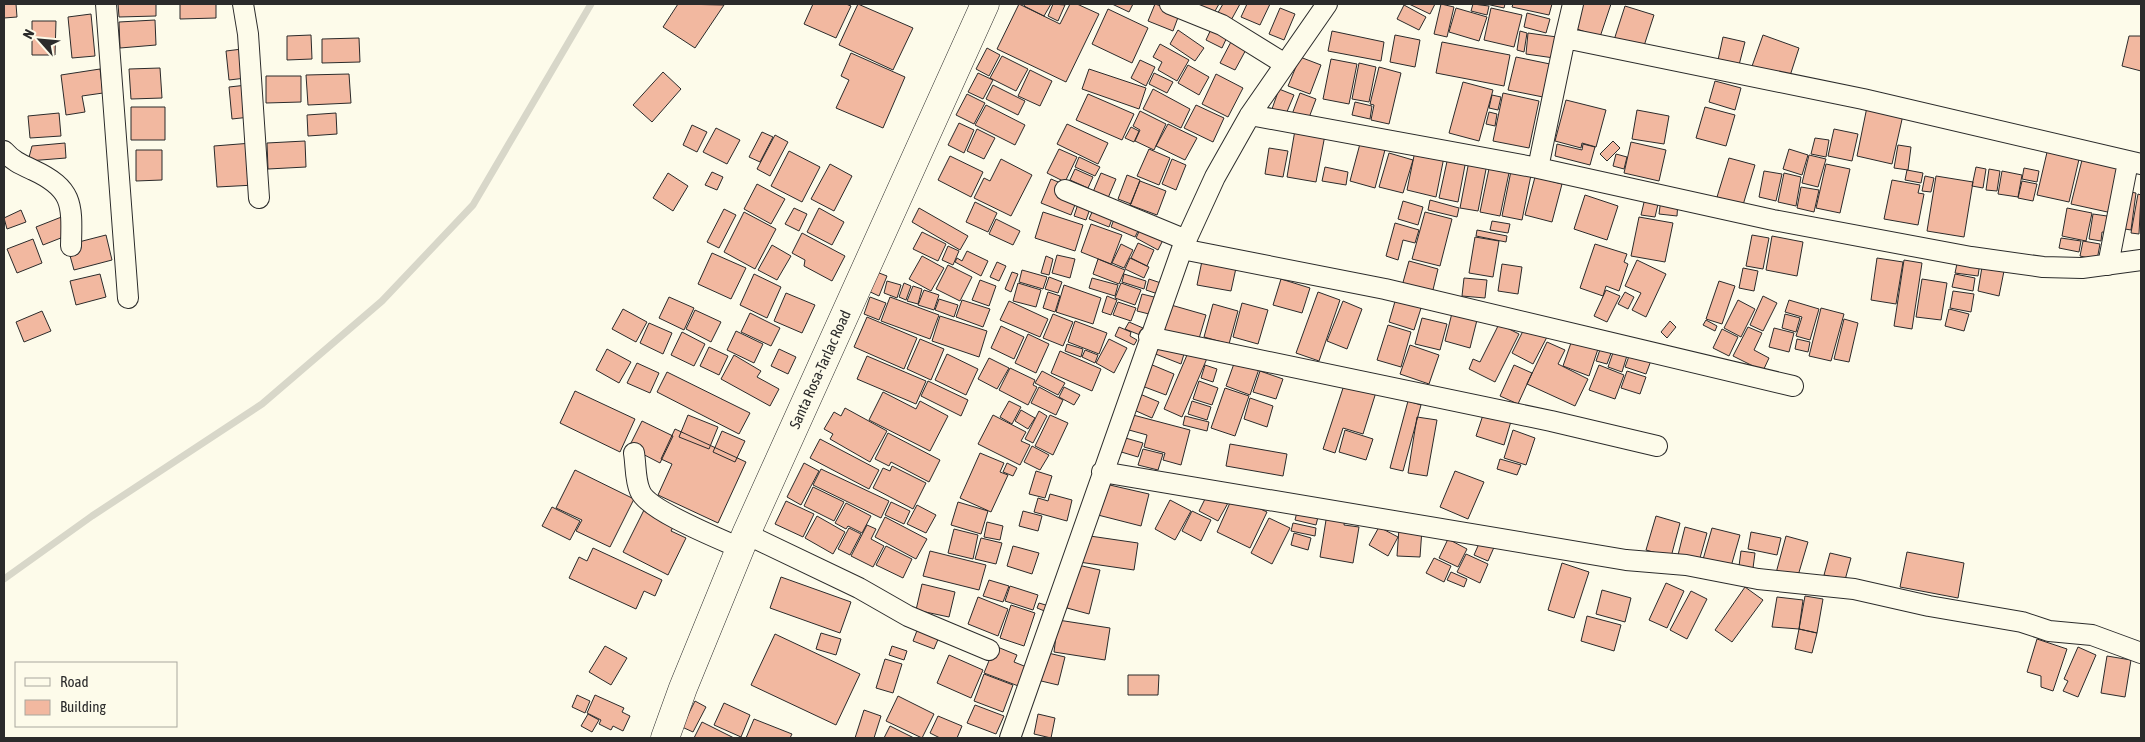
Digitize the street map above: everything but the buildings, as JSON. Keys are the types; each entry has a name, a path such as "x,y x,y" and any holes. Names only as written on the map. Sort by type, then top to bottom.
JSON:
{"highway":[{"name":"Santa Rosa-Tarlac Road","path":"665,738 683,688 743,541 985,4"}],"street":[{"path":"106,4 128,298"},
{"path":"243,4 248,34 260,198"},
{"path":"1170,4 1222,25 1285,64"},
{"path":"1010,738 1102,472 1184,245 1215,177 1250,115 1327,4"},
{"path":"1538,168 1573,4"},
{"path":"1565,38 1863,99 2135,163 2108,265"},
{"path":"1250,115 1538,168 1773,220 1971,257 2043,267 2082,268 2141,260"},
{"path":"4,151 13,162 54,181 68,196 72,220 71,246"},
{"path":"1065,190 1184,245 1385,289 1793,386"},
{"path":"1150,337 1551,420 1657,446"},
{"path":"634,452 640,492 649,502 679,520 743,541 860,588 908,616 989,650"},
{"path":"1102,472 1626,560 1686,566 1758,579 1854,589 1929,606 2022,622 2049,631 2092,635 2141,653"}],"waterway":[{"path":"4,579 92,516 262,404 382,301 473,205 591,4"}]}
